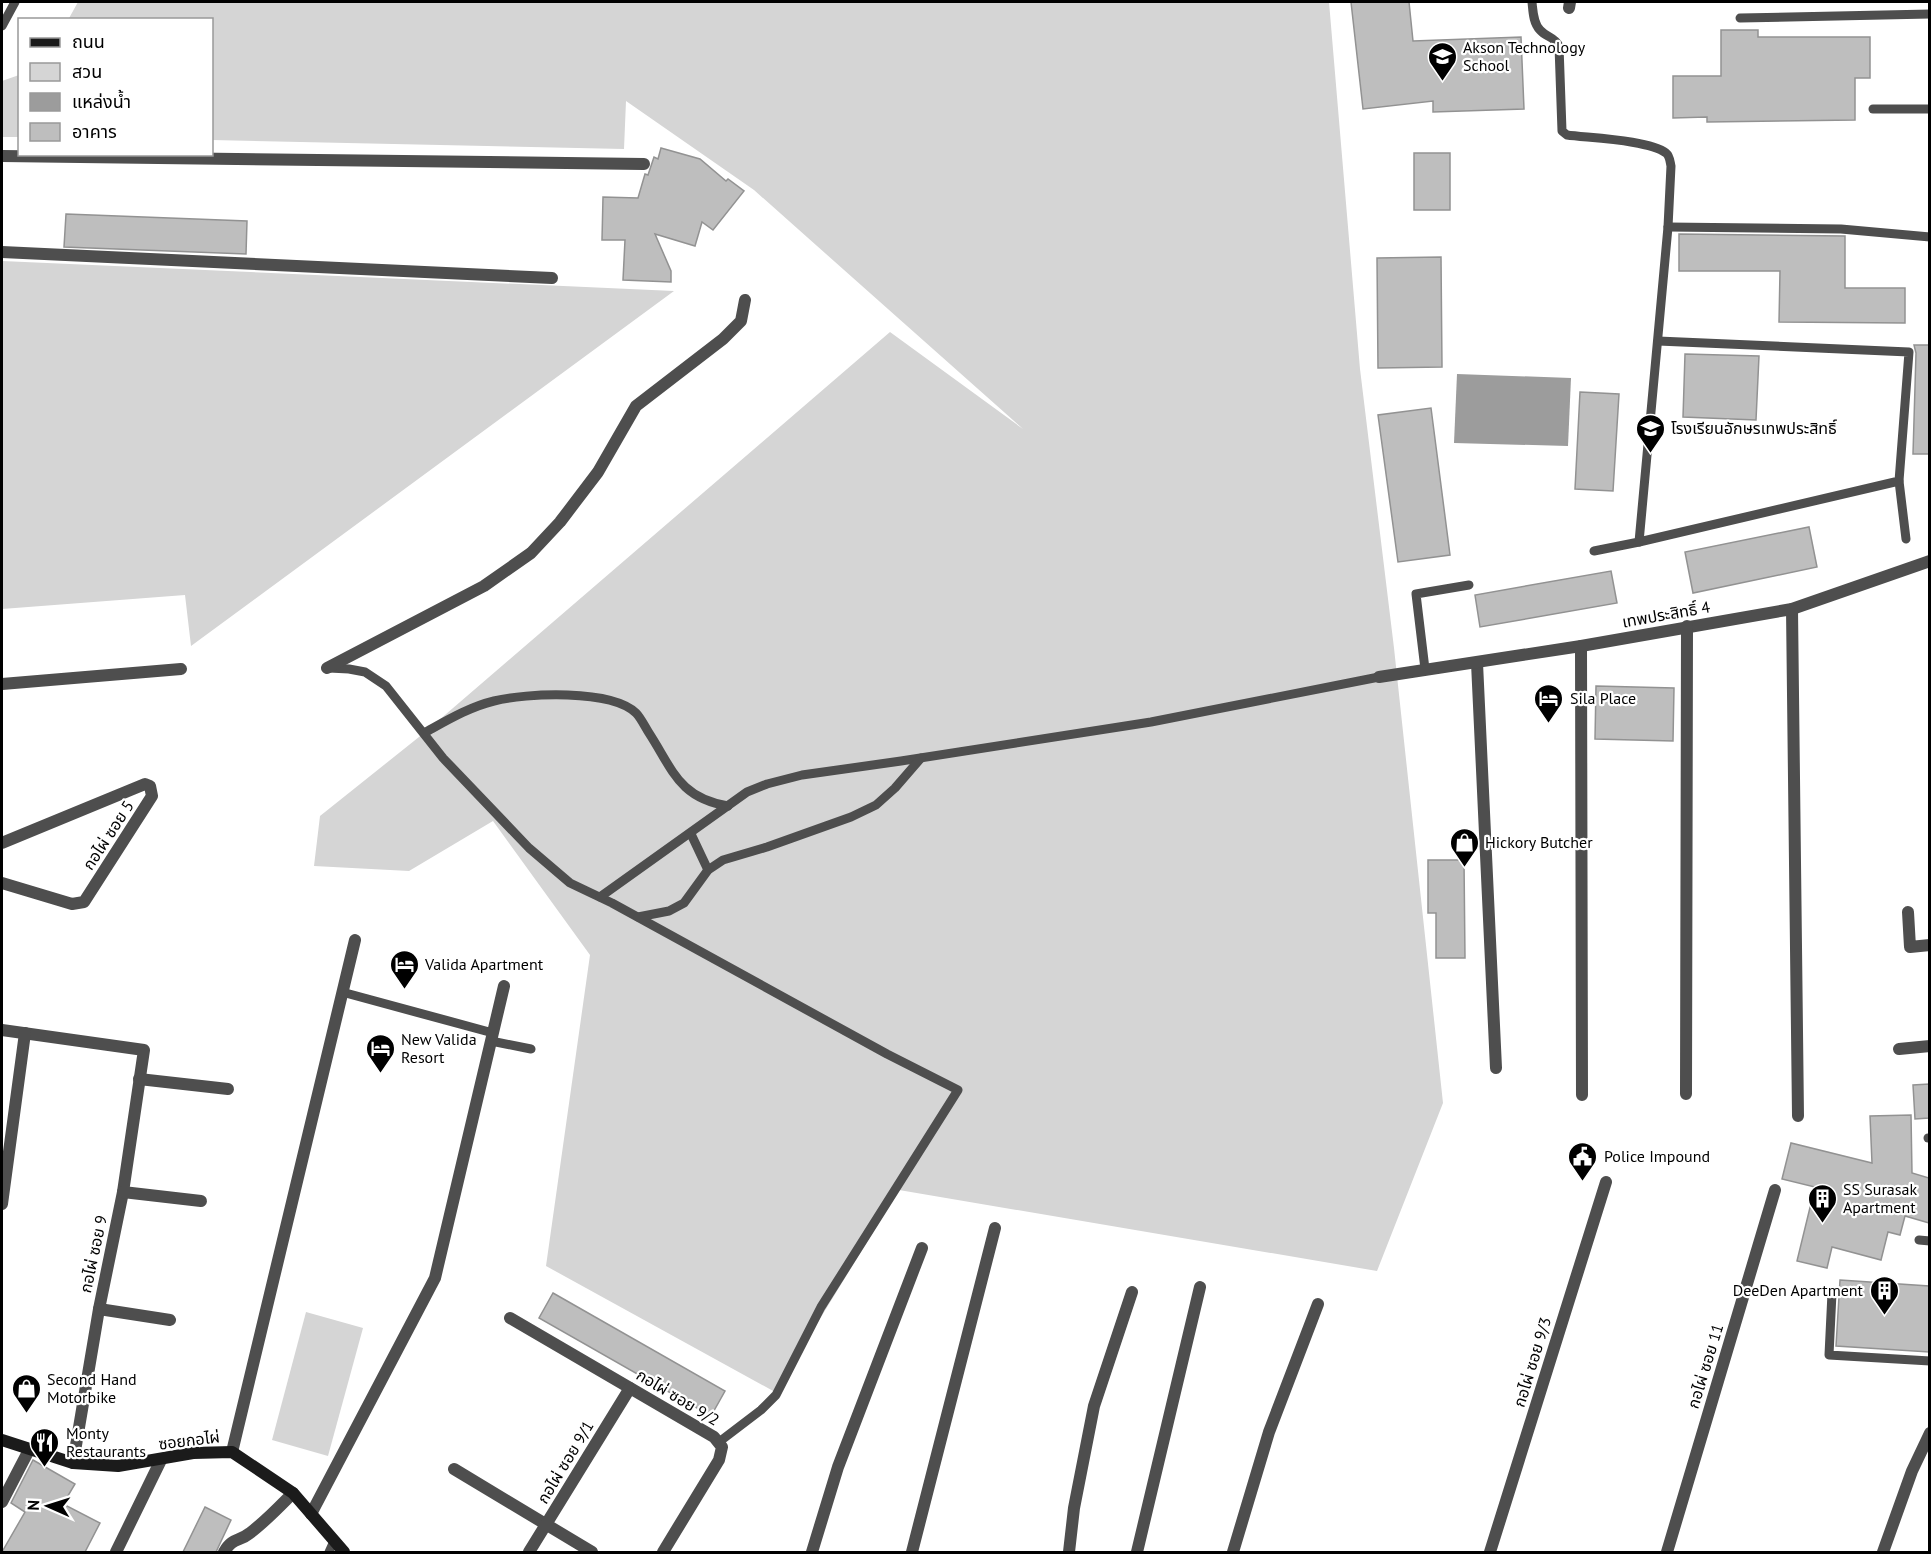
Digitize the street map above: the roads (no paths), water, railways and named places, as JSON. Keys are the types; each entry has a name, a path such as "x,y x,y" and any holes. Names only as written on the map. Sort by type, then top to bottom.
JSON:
{"street":[{"path":"2,156 644,164"},
{"path":"2,252 552,279"},
{"path":"327,668 484,586 531,553 560,522 598,472 636,406 723,339 741,321 745,300"},
{"name":"เทพประสิทธิ์ 4","path":"1379,678 1581,646 1791,609 1929,561"},
{"path":"1791,609 1798,1116"},
{"path":"1686,1094 1687,626"},
{"path":"1581,646 1582,1095"},
{"path":"1477,663 1496,1068"},
{"path":"2,684 181,669"},
{"name":"กอไผ่ ซอย 5","path":"2,843 145,784 150,786 152,791 152,796 84,902 72,904 2,883"},
{"path":"1908,912 1910,947 1929,945"},
{"path":"232,1452 355,940"},
{"path":"311,1514 435,1278 504,986"},
{"path":"2,1029 25,1033 2,1204"},
{"name":"กอไผ่ ซอย 9","path":"25,1033 144,1050 123,1192 99,1309 73,1463"},
{"path":"1899,1048 1929,1046"},
{"path":"140,1079 228,1089"},
{"name":"กอไผ่ ซอย 9/3","path":"1490,1552 1606,1182"},
{"name":"กอไผ่ ซอย 11","path":"1667,1552 1775,1190"},
{"path":"123,1192 201,1201"},
{"path":"912,1552 995,1228"},
{"path":"812,1552 838,1467 922,1248"},
{"path":"1137,1552 1200,1287"},
{"path":"1069,1552 1074,1508 1094,1406 1132,1292"},
{"path":"1233,1552 1269,1432 1318,1304"},
{"path":"99,1309 170,1320"},
{"name":"กอไผ่ ซอย 9/2","path":"510,1318 719,1442 722,1447 719,1461 663,1552"},
{"name":"กอไผ่ ซอย 9/1","path":"529,1552 630,1388"},
{"path":"1883,1552 1912,1471 1929,1433"},
{"name":"ซอยกอไผ่","path":"2,1440 73,1463 118,1466 193,1453 232,1452 293,1493 311,1514 332,1547 344,1552"},
{"path":"2,1502 29,1450"},
{"path":"116,1552 161,1460"},
{"path":"454,1469 592,1552"},
{"path":"224,1552 236,1538 247,1536 293,1493"}],"lane":[{"path":"2,26 15,2"},
{"path":"1532,2 1535,22 1540,31 1557,41 1559,46 1562,131 1567,135 1647,145 1666,153 1670,158 1668,227 1639,542"},
{"path":"1740,18 1929,14"},
{"path":"1873,109 1929,109"},
{"path":"1668,227 1841,229 1929,237"},
{"path":"1658,341 1909,352 1899,481 1906,539"},
{"path":"1594,551 1899,481"},
{"path":"1425,669 1416,594 1469,585"},
{"path":"327,668 364,672 386,686 443,758 529,848 570,883 638,917 957,1090 821,1307 776,1395 761,1410 719,1442"},
{"path":"600,897 747,792 767,784 802,775 1151,722 1379,678"},
{"path":"424,733 460,714 493,701 559,693 591,697 624,706 636,713 682,786 709,803 728,806"},
{"path":"638,917 669,911 684,903 708,870 723,860 851,818 876,805 895,788 921,758"},
{"path":"691,834 708,870"},
{"path":"342,992 531,1049"},
{"path":"1918,1240 1929,1241"},
{"path":"1832,1293 1829,1355 1929,1361"}],"water":[{"path":"1457,374 1571,378 1568,446 1454,443"}],"place":[{"name":"Akson Technology School","path":"1442,82"},
{"name":"โรงเรียนอักษรเทพประสิทธิ์","path":"1650,454"},
{"name":"Sila Place","path":"1549,724"},
{"name":"Hickory Butcher","path":"1464,868"},
{"name":"Valida Apartment","path":"404,990"},
{"name":"New Valida Resort","path":"380,1074"},
{"name":"Police Impound","path":"1583,1182"},
{"name":"SS Surasak Apartment","path":"1822,1224"},
{"name":"DeeDen Apartment","path":"1884,1316"},
{"name":"Second Hand Motorbike","path":"26,1414"},
{"name":"Monty Restaurants","path":"45,1468"}]}
